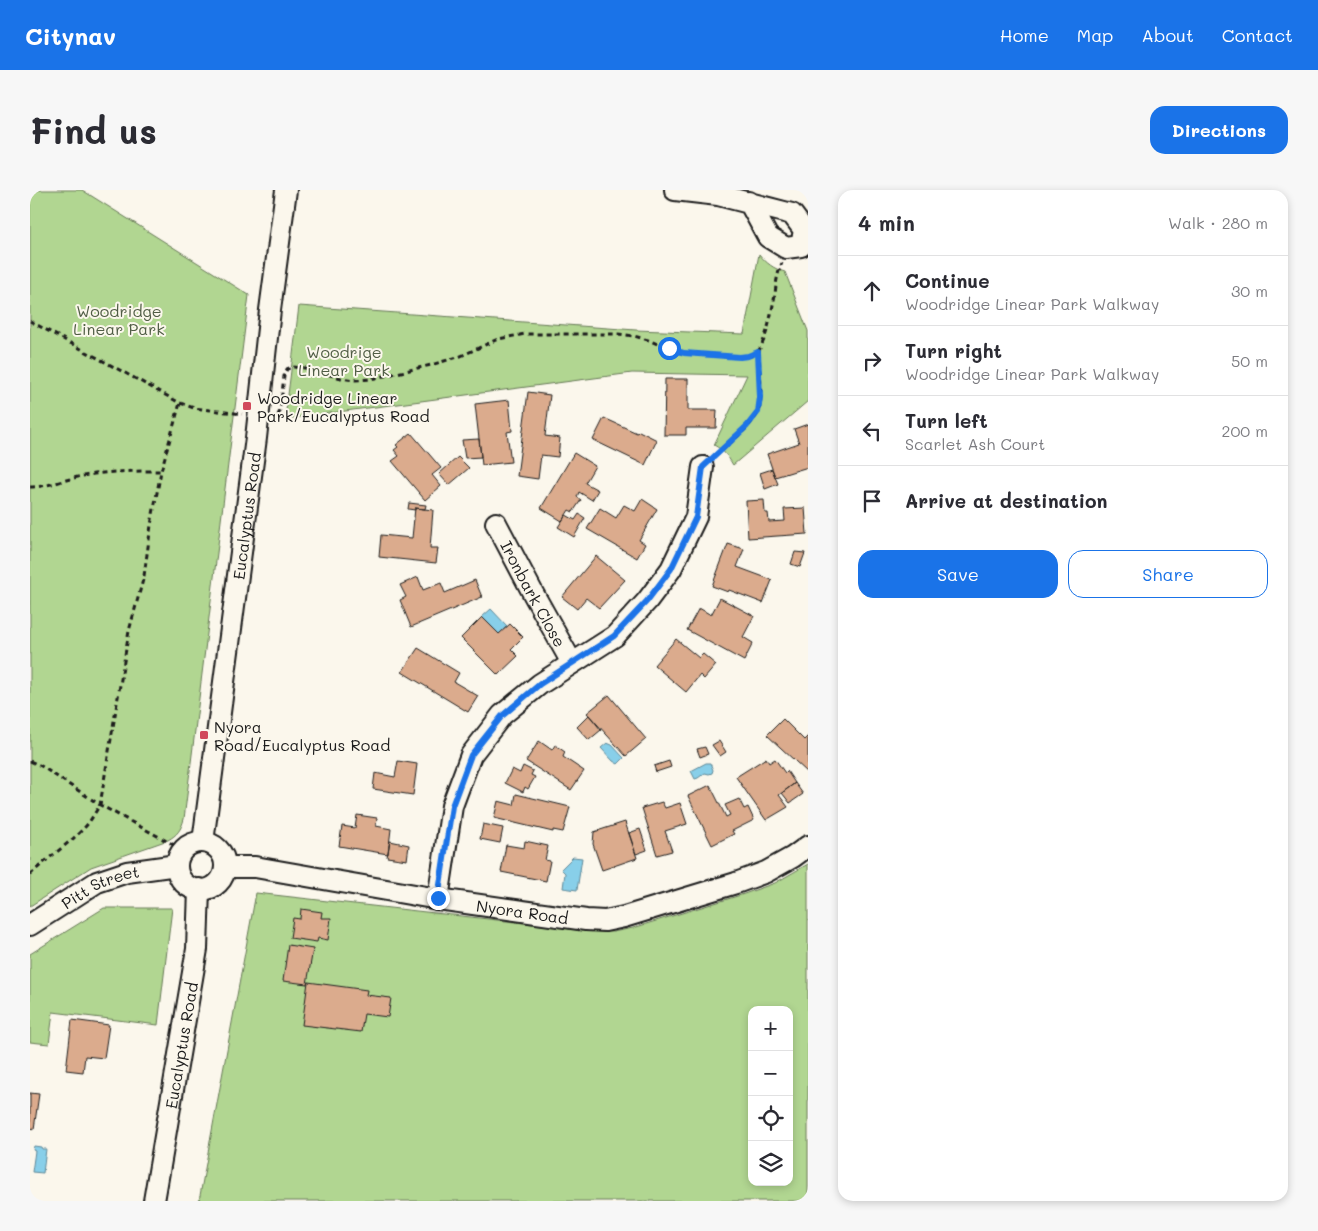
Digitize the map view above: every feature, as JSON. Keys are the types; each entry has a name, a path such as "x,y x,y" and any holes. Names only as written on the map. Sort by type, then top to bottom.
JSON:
{"street":[{"name":"Eucalyptus Road","path":"203,842 286,190"},
{"path":"675,190 718,195 750,202 792,214 804,230 801,246 786,248 768,237 750,202"},
{"path":"438,898 452,806 471,755 502,716 540,684 614,636 647,601 671,569 696,517 703,467"},
{"name":"Ironbark Close","path":"496,523 572,663"},
{"path":"203,842 211,844 219,850 223,858 225,867 223,876 217,884 208,888 190,887 183,882 178,874 180,858 190,845 203,842"},
{"name":"Nyora Road","path":"225,867 255,867 438,898 586,920 605,921 736,883 766,872 794,857 808,846"},
{"name":"Pitt Street","path":"30,925 97,882 180,858"},
{"name":"Eucalyptus Road","path":"154,1201 197,949 199,889"}],"path":[{"path":"703,467 747,426 758,412 760,397 758,352 766,336 776,280 786,248"},
{"path":"30,321 180,403 194,408 273,417 278,415 280,411 284,376 288,369 292,367 305,368 340,378 355,380 372,379 432,365 461,356 498,340 525,334 618,334 641,338 684,353 740,357 758,352"},
{"path":"30,875 85,827 100,805 129,631 144,576 161,471 180,403"},
{"path":"30,487 39,487 85,475 161,471"},
{"path":"30,761 41,766 180,858"}],"green space":[{"name":"Woodridge Linear Park","path":"30,190 82,190 249,295 183,823 178,832 168,840 91,867 30,906"},
{"name":"Woodrige Linear Park","path":"759,254 770,265 785,272 808,331 808,401 733,465 725,454 714,445 747,375 632,373 285,419 299,306 636,330 744,334"},
{"path":"808,864 808,1201 199,1201 256,893 613,932 633,928 775,883"},
{"path":"104,908 172,908 158,1025 53,1012 49,1044 30,1042 30,954"}],"water":[{"path":"491,609 507,626 499,634 482,617"},
{"path":"607,743 612,745 624,758 618,764 601,748"},
{"path":"706,763 710,763 713,770 712,773 705,773 695,779 691,771"},
{"path":"573,857 582,858 577,890 563,888 565,873 561,869"},
{"path":"34,1146 46,1149 43,1173 32,1172"}],"building":[{"path":"665,379 688,379 688,410 717,410 716,428 686,428 686,435 664,435"},
{"path":"528,392 550,395 545,436 560,438 558,457 541,455 538,479 517,476"},
{"path":"509,400 512,431 507,432 511,462 482,465 475,404"},
{"path":"604,418 657,440 645,465 593,440"},
{"path":"808,424 808,467 775,477 767,454 799,443 794,429"},
{"path":"411,433 441,468 432,475 441,486 425,500 392,461 399,456 394,450 398,447 396,445"},
{"path":"479,439 481,457 465,458 462,440"},
{"path":"574,453 595,466 585,483 598,490 592,500 579,492 577,497 581,500 573,512 569,510 562,521 541,508"},
{"path":"458,457 469,468 449,485 439,474"},
{"path":"772,469 778,484 765,489 760,473"},
{"path":"642,499 657,509 639,540 645,544 637,558 587,529 600,508 616,518 624,505 635,511"},
{"path":"764,500 765,513 768,513 769,522 785,521 784,509 805,508 807,534 748,538 746,501"},
{"path":"409,503 426,505 425,509 415,508 415,510 408,509"},
{"path":"415,508 433,510 430,548 438,548 436,563 379,557 381,535 412,538"},
{"path":"579,514 585,518 574,537 558,527 566,515 575,520"},
{"path":"728,544 744,549 737,567 772,580 763,603 729,590 728,592 712,586"},
{"path":"795,552 805,553 800,567 791,564"},
{"path":"596,556 625,580 599,608 586,598 577,609 562,597"},
{"path":"418,577 423,590 441,583 445,593 475,580 482,597 411,627 400,600 406,597 400,585"},
{"path":"720,598 754,616 743,637 753,643 744,661 687,630 699,608 711,615"},
{"path":"482,617 499,634 510,624 523,637 511,649 518,656 498,675 461,638"},
{"path":"676,639 699,658 703,654 716,665 704,679 700,675 686,692 654,665"},
{"path":"418,648 459,673 454,682 478,696 468,712 402,672"},
{"path":"609,695 646,739 626,756 587,713"},
{"path":"589,715 601,730 589,740 577,727"},
{"path":"783,719 804,740 808,736 808,773 767,735"},
{"path":"539,741 552,750 555,745 565,752 563,757 584,771 571,790 526,761"},
{"path":"719,741 726,752 720,756 712,745"},
{"path":"705,747 708,754 700,757 697,749"},
{"path":"766,758 769,763 775,759 785,773 787,771 795,783 779,795 788,807 766,820 736,777"},
{"path":"398,761 417,764 413,795 373,789 375,773 395,777"},
{"path":"669,761 671,767 656,772 654,766"},
{"path":"523,766 533,771 531,775 535,777 528,789 525,787 523,792 505,783 512,769 520,773"},
{"path":"795,783 803,794 790,803 782,793"},
{"path":"710,785 726,817 730,815 725,805 739,799 744,809 748,807 754,820 732,831 734,834 712,845 688,796"},
{"path":"516,794 570,807 563,832 553,830 553,832 494,818 498,801 514,805"},
{"path":"662,802 665,808 680,803 687,824 665,831 672,851 657,855 642,808"},
{"path":"357,815 377,818 376,826 391,829 388,854 339,846 342,826 355,828"},
{"path":"625,822 637,858 602,870 593,844 594,832"},
{"path":"483,824 503,828 500,843 480,839"},
{"path":"640,829 647,850 636,854 629,833"},
{"path":"390,841 409,845 407,860 387,857"},
{"path":"525,841 548,846 545,860 550,861 546,881 501,872 506,845 524,848"},
{"path":"301,909 322,912 321,918 331,918 328,940 318,938 317,942 290,938 293,918 300,919"},
{"path":"288,945 313,949 307,984 283,981"},
{"path":"308,982 367,990 366,995 391,998 388,1017 364,1014 361,1032 302,1025"},
{"path":"72,1020 109,1025 104,1058 85,1056 83,1072 66,1070"},
{"path":"30,1093 39,1094 34,1129 30,1128"}],"place":[{"name":"Woodridge Linear Park/Eucalyptus Road","path":"247,406"},
{"name":"Nyora Road/Eucalyptus Road","path":"204,735"}],"route":[{"path":"438,898 452,806 471,755 502,716 540,684 614,636 647,601 671,569 696,517 703,467 747,426 758,412 760,397 758,352 740,357 684,353 669,348"}]}
